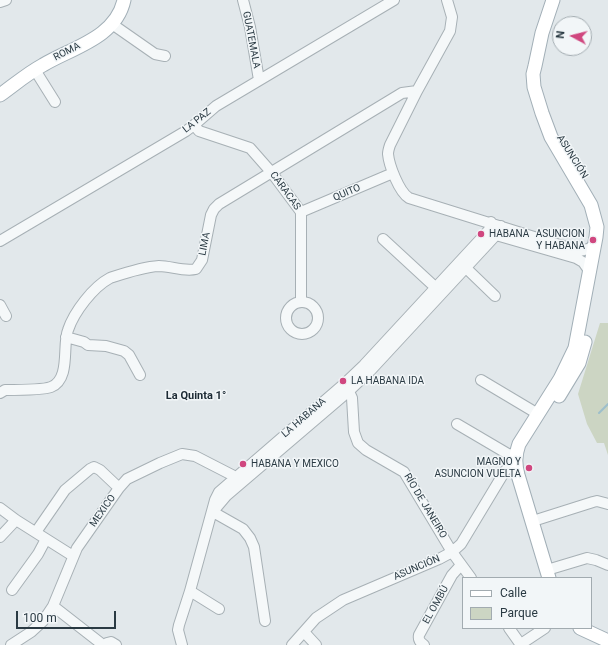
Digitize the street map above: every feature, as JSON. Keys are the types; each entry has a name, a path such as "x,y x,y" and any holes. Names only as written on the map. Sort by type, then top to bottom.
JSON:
{"main road":[{"name":"ROMA","path":"0,95 34,70 98,36 112,24 119,15 124,0"},
{"name":"ASUNCIÓN","path":"522,488 520,470 521,460 529,444 573,375 579,362 590,272 595,245 596,227 592,205 551,137 534,87 533,74 542,33 553,0"},
{"name":"ASUNCIÓN","path":"515,458 519,444 560,379 573,353 586,314 604,237 602,210 596,196 556,131 548,110 542,78 544,60 561,0"},
{"path":"515,458 515,467 533,521 548,574"},
{"path":"582,629 608,641"}],"street":[{"path":"0,2 6,0"},
{"name":"GUATEMALA","path":"244,0 259,80"},
{"name":"LA PAZ","path":"0,241 194,125 216,106 394,0"},
{"path":"447,0 452,17 450,31 417,91 388,150 388,155 402,192 408,198 475,219 494,228 580,260 590,272"},
{"path":"112,24 155,54 165,56"},
{"path":"34,70 55,102"},
{"name":"LIMA","path":"0,393 5,390 47,387 55,384 63,373 66,337 70,326 82,304 105,280 155,266 186,270 196,269 202,260 209,224 214,209 220,203 272,173 402,93 417,91"},
{"name":"CARACAS","path":"194,125 199,131 250,148 272,173 301,212 300,302"},
{"name":"QUITO","path":"301,212 394,173"},
{"path":"494,228 580,251 595,245"},
{"path":"347,388 370,371 466,268 494,228"},
{"name":"LA HABANA","path":"182,645 178,630 213,512 215,500 219,492 237,481 347,388 364,366 435,288 494,228"},
{"path":"383,239 435,288"},
{"path":"466,268 495,296"},
{"path":"0,305 6,316"},
{"path":"66,337 84,342 88,345 106,346 124,351 129,355 140,376"},
{"path":"480,380 538,414"},
{"name":"RÍO DE JANEIRO","path":"347,388 352,398 354,432 358,443 366,450 404,472 452,552 470,577"},
{"path":"457,424 515,458"},
{"name":"MEXICO","path":"11,645 35,629 43,621 53,606 77,548 127,479 135,474 182,454 195,456 237,481"},
{"name":"ASUNCIÓN","path":"292,645 316,618 343,600 452,552 461,544 505,471 515,458"},
{"path":"36,532 65,490 90,469 94,467 100,470 119,488"},
{"path":"533,521 597,501 608,504"},
{"path":"0,508 16,520 73,556"},
{"path":"213,512 243,529 250,538 254,547 265,621"},
{"path":"0,537 16,520"},
{"path":"12,590 38,554 46,539"},
{"path":"548,574 588,558 608,565"},
{"name":"EL OMBÚ","path":"424,645 418,639 419,634 452,575 461,565"},
{"path":"190,590 219,609"},
{"path":"53,606 104,645 111,642 116,645"},
{"path":"510,629 521,645 544,629"},
{"path":"304,632 316,645"}],"green space":[{"path":"600,323 608,323 608,455 604,443 597,443 587,424 578,394"}],"waterway":[{"path":"599,413 608,404"}],"place":[{"name":"HABANA","path":"481,234"},
{"name":"ASUNCION Y HABANA","path":"593,240"},
{"name":"LA HABANA IDA","path":"343,381"},
{"name":"HABANA Y MEXICO","path":"243,464"},
{"name":"MAGNO Y ASUNCION VUELTA","path":"529,468"}],"district":[{"name":"La Quinta 1°","path":"196,396"}]}
